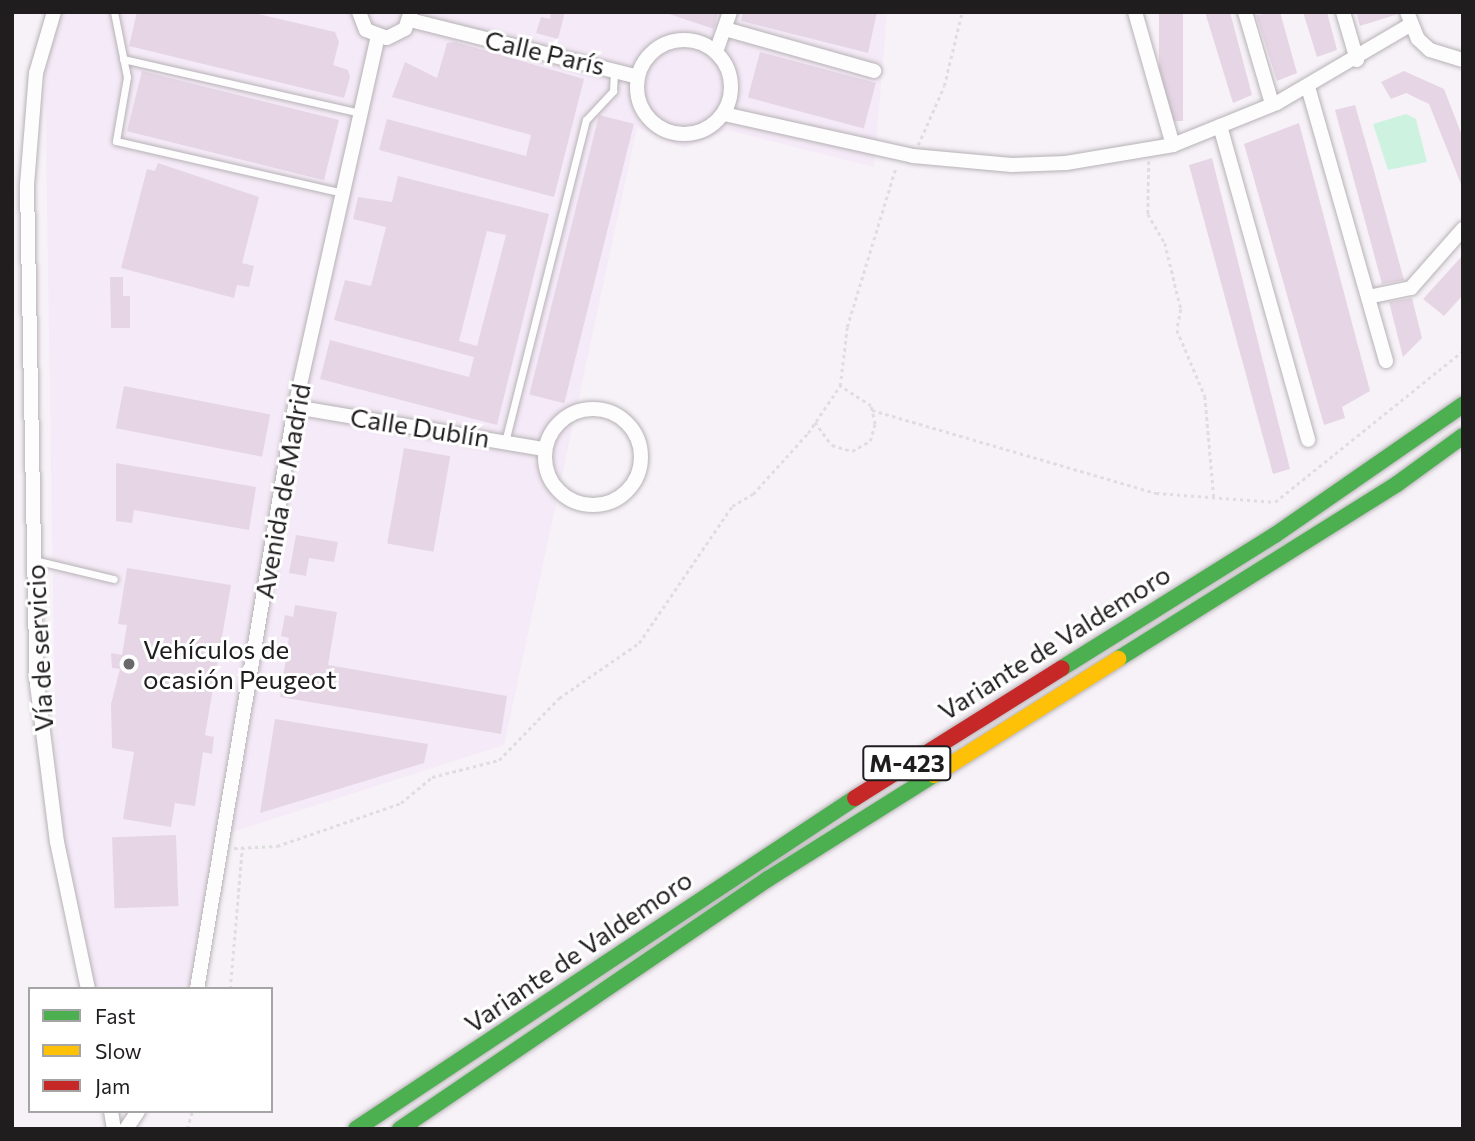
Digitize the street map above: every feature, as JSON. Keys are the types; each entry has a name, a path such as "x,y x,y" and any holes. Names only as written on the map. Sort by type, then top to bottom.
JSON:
{"main road":[{"name":"Variante de Valdemoro","path":"356,1129 755,861 1275,535 1463,405"},
{"name":"Variante de Valdemoro","path":"400,1129 768,879 1397,484 1463,436"}],"street":[{"name":"Vía de servicio","path":"54,12 36,73 29,131 37,684 57,842 88,987"},
{"path":"716,52 730,12"},
{"path":"1135,12 1173,145"},
{"path":"1245,12 1272,104"},
{"path":"1343,12 1357,60"},
{"path":"356,15 378,37 397,35 410,16"},
{"name":"Calle París","path":"410,16 614,68 638,77"},
{"path":"724,114 907,155 1012,165 1173,145 1272,104 1357,60 1408,19 1430,50 1462,62"},
{"path":"725,29 874,71"},
{"name":"Avenida de Madrid","path":"197,987 295,407 378,37"},
{"path":"691,40 716,52 732,88 724,114 708,128 688,135 659,128 640,106 638,77 652,52 670,42 691,40"},
{"path":"1308,86 1386,361"},
{"path":"1220,126 1307,440"},
{"path":"1368,297 1411,288 1463,229"},
{"name":"Calle Dublín","path":"295,407 544,449"},
{"path":"590,408 611,412 629,425 639,444 641,465 633,485 616,500 596,506 574,502 551,480 544,449 553,429 569,415 590,408"},
{"path":"126,1129 137,1113"}],"lane":[{"path":"114,12 127,77 116,141 343,192"},
{"path":"123,59 361,113"},
{"path":"505,442 586,120 613,91 614,68"},
{"path":"34,560 114,579"}],"path":[{"path":"220,849 277,846 401,803 432,777 499,760 559,698 639,643 732,506 753,495 815,422 840,386 847,327 907,155 944,86 962,12"},
{"path":"1149,150 1148,214 1165,243 1181,309 1177,330 1205,396 1214,498"},
{"path":"872,410 1156,493 1275,502 1463,351"},
{"path":"815,422 832,445 852,451 870,441 875,424 872,410 858,394 840,386"},
{"path":"230,987 242,848"}],"shaded area":[{"path":"44,12 887,12 874,167 727,130 684,148 637,127 504,745 229,833 197,987 88,987 57,842"}],"green space":[{"path":"1406,114 1416,119 1427,162 1388,170 1373,124"}],"building":[{"path":"137,12 250,12 335,32 339,42 333,65 348,70 350,77 344,98 129,46"},
{"path":"551,12 565,12 558,39 536,33 541,17 550,19"},
{"path":"663,12 718,12 714,29"},
{"path":"743,12 877,12 868,53 741,21"},
{"path":"1159,12 1183,12 1183,121 1159,121"},
{"path":"1205,12 1230,12 1252,95 1233,103"},
{"path":"1280,12 1297,73 1277,81 1256,15"},
{"path":"1303,12 1327,12 1337,50 1317,57"},
{"path":"1356,12 1397,12 1398,14 1360,26"},
{"path":"455,42 584,79 554,197 379,150 387,119 526,156 531,135 392,97 405,62 437,78 447,43"},
{"path":"760,52 876,83 864,128 748,97"},
{"path":"142,71 339,120 324,180 127,131"},
{"path":"1404,71 1444,89 1463,138 1463,189 1429,104 1406,93 1391,99 1381,82"},
{"path":"1355,105 1404,280 1382,284 1335,110"},
{"path":"599,115 634,124 564,403 529,394"},
{"path":"1299,123 1370,391 1342,407 1345,418 1324,425 1244,144"},
{"path":"1212,158 1290,469 1273,474 1189,165"},
{"path":"158,163 259,197 242,263 254,266 249,287 237,285 234,298 121,268 147,169 155,171"},
{"path":"398,176 549,214 497,425 320,379 330,340 469,377 474,357 334,320 345,280 371,286 386,227 353,219 358,197 392,202","holes":["487,231 506,235 477,346 459,341"]},
{"path":"1463,255 1463,295 1444,316 1423,299"},
{"path":"110,277 123,277 123,296 130,296 130,328 111,328"},
{"path":"1412,298 1422,338 1403,357 1389,302"},
{"path":"124,386 270,414 262,457 116,428"},
{"path":"404,448 450,456 433,552 387,544"},
{"path":"116,463 256,487 249,530 134,510 132,523 116,521"},
{"path":"296,535 338,542 334,562 309,558 306,576 289,573"},
{"path":"127,568 231,585 205,735 214,737 212,754 203,752 195,806 175,803 171,827 123,819 134,752 112,748 111,704 120,669 112,668 111,653 122,655 127,625 118,624"},
{"path":"295,605 337,612 328,665 507,696 501,734 280,697 289,638 281,636 285,615 293,617"},
{"path":"275,719 428,744 424,763 260,813"},
{"path":"176,835 178,906 115,908 112,837"}],"traffic: fast":[{"path":"1062,668 1275,535 1463,405"},
{"path":"1118,659 1397,484 1463,436"},
{"path":"400,1129 768,879 934,775"},
{"path":"356,1129 855,798"}],"traffic: slow":[{"path":"934,775 1118,659"}],"traffic: jam":[{"path":"855,798 1062,668"}],"place":[{"name":"Vehículos de ocasión Peugeot","path":"129,664"}]}
